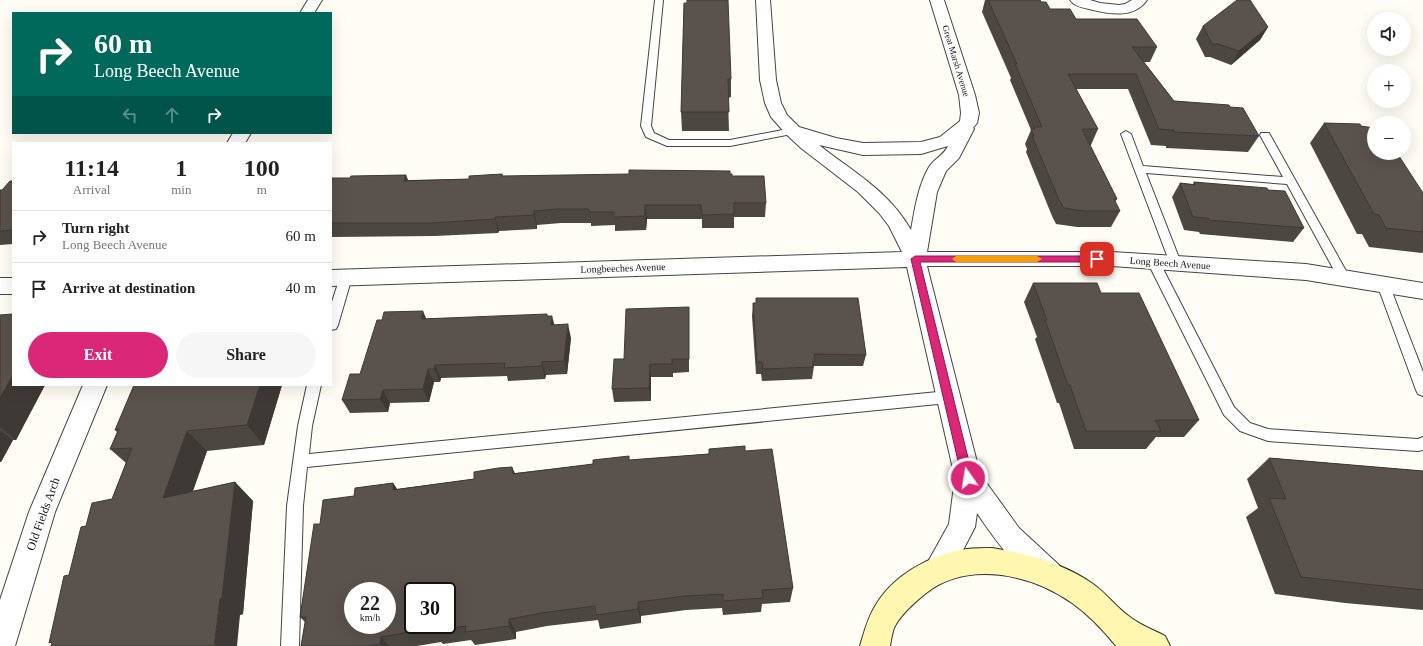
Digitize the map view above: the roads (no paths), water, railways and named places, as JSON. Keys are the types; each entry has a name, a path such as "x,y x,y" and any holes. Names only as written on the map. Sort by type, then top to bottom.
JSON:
{"street":[{"path":"308,12 314,0"},
{"name":"Great Marsh Avenue","path":"763,0 768,80 773,103 780,117 811,149 863,186 888,209 903,234 915,259 968,478 962,527 938,569"},
{"name":"Great Marsh Avenue","path":"915,259 928,192 938,168 953,154 968,123 970,113 968,95 937,0"},
{"path":"1077,0 1089,5 1114,9 1125,9 1133,6 1140,0"},
{"path":"793,131 833,143 863,149 921,148 946,141 968,123"},
{"name":"Long Beech Avenue","path":"915,259 1112,259 1153,261 1306,272 1423,291"},
{"name":"Longbeeches Avenue","path":"338,277 915,259"},
{"path":"0,286 12,286"},
{"name":"Old Fields Arch","path":"0,646 42,512 95,386"},
{"name":"Great Marsh Avenue","path":"968,478 1009,537 1049,574"},
{"path":"875,646 885,616 908,587 938,569 973,560 1010,562 1049,574 1087,597 1128,637 1155,646"}],"lane":[{"path":"659,0 646,126 650,135 667,142 724,143 762,138 793,131"},
{"path":"1126,134 1175,263"},
{"path":"1265,134 1344,278"},
{"path":"1140,169 1290,181"},
{"path":"1153,261 1229,411 1245,427 1268,435 1418,445 1423,443"},
{"path":"332,318 338,277"},
{"path":"1383,284 1423,390"},
{"path":"290,646 295,506 305,426 314,386"},
{"path":"301,461 948,397"}]}
